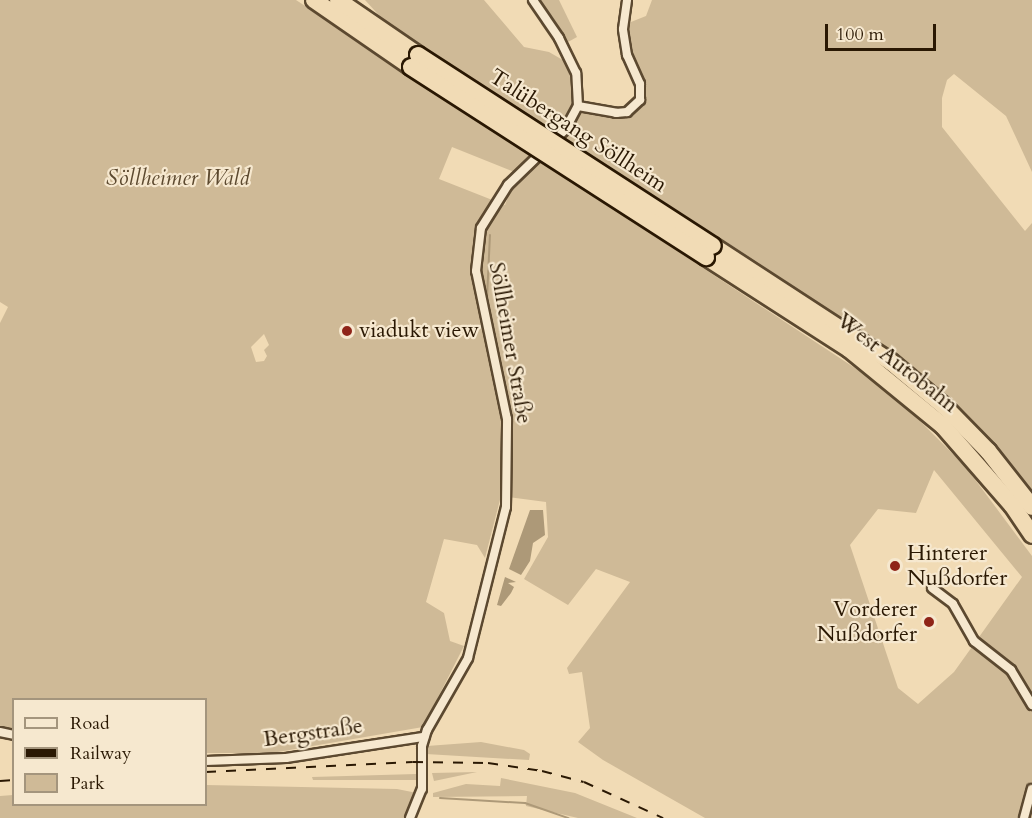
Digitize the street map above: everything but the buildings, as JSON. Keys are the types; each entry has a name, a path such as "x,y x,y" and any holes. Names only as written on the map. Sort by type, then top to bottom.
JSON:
{"highway":[{"path":"314,0 414,61"},
{"path":"338,0 389,35"},
{"path":"353,0 414,61"},
{"name":"Talübergang Söllheim","path":"414,61 709,251"},
{"name":"West Autobahn","path":"709,251 909,377 988,452 1032,507"},
{"name":"West Autobahn","path":"709,251 849,349 943,426 1012,505 1032,535"}],"street":[{"path":"533,0 559,38 576,73 578,106 616,113 627,112 640,100 640,84 627,55 623,29 627,0"},
{"name":"Söllheimer Straße","path":"410,818 422,789 424,737 468,658 507,507 507,419 476,271 481,228 508,185 565,130 578,106"},
{"path":"932,588 953,604 974,641 1011,670 1032,705"},
{"name":"Bergstraße","path":"207,761 286,758 424,737"},
{"path":"1024,818 1032,789"}],"green space":[{"name":"Söllheimer Wald","path":"0,0 296,0 864,374 911,412 965,466 1032,556 1032,818 705,818 603,760 578,742 590,728 582,672 569,674 567,668 630,582 596,569 568,605 524,579 548,537 546,502 501,496 485,558 477,545 444,539 426,602 444,613 450,641 464,646 423,727 272,753 207,753 207,698 12,698 12,730 0,726 0,323 8,307 0,302","holes":["452,147 517,173 505,205 439,179","264,334 269,345 264,350 267,356 264,361 256,362 251,347","934,470 1022,577 954,672 918,704 898,688 850,545 878,509 916,513"]},
{"path":"365,0 484,0 524,47 549,52 568,63 574,107 615,116 643,101 629,55 626,24 646,16 652,0 1032,0 1032,172 1006,116 954,74 947,80 942,98 942,127 1025,231 1032,223 1032,492 993,444 912,367 759,263 385,22"},
{"path":"537,0 559,0 577,37 568,42"},
{"path":"481,742 524,750 530,754 529,760 426,754 427,746"},
{"path":"477,772 434,781 432,773"},
{"path":"416,774 416,780 313,780 312,777"},
{"path":"501,778 575,793 637,818 578,818 526,806 527,796 433,797 433,793 466,784 500,786"},
{"path":"207,785 397,789 417,793 406,818 0,818 0,796 12,795 12,806 207,806"}],"shaded area":[{"path":"530,510 543,510 545,535 533,543 530,561 521,575 509,569"},
{"path":"505,577 516,582 508,583 514,587 501,606 497,605"}],"waterway":[{"path":"487,298 490,235"},
{"path":"440,798 525,803 568,818"}],"railway":[{"path":"207,772 413,762 488,763 542,771 584,782 663,818"},
{"path":"0,781 12,780"}],"place":[{"name":"viadukt view","path":"347,331"},
{"name":"Hinterer Nußdorfer","path":"895,566"},
{"name":"Vorderer Nußdorfer","path":"929,622"}]}
